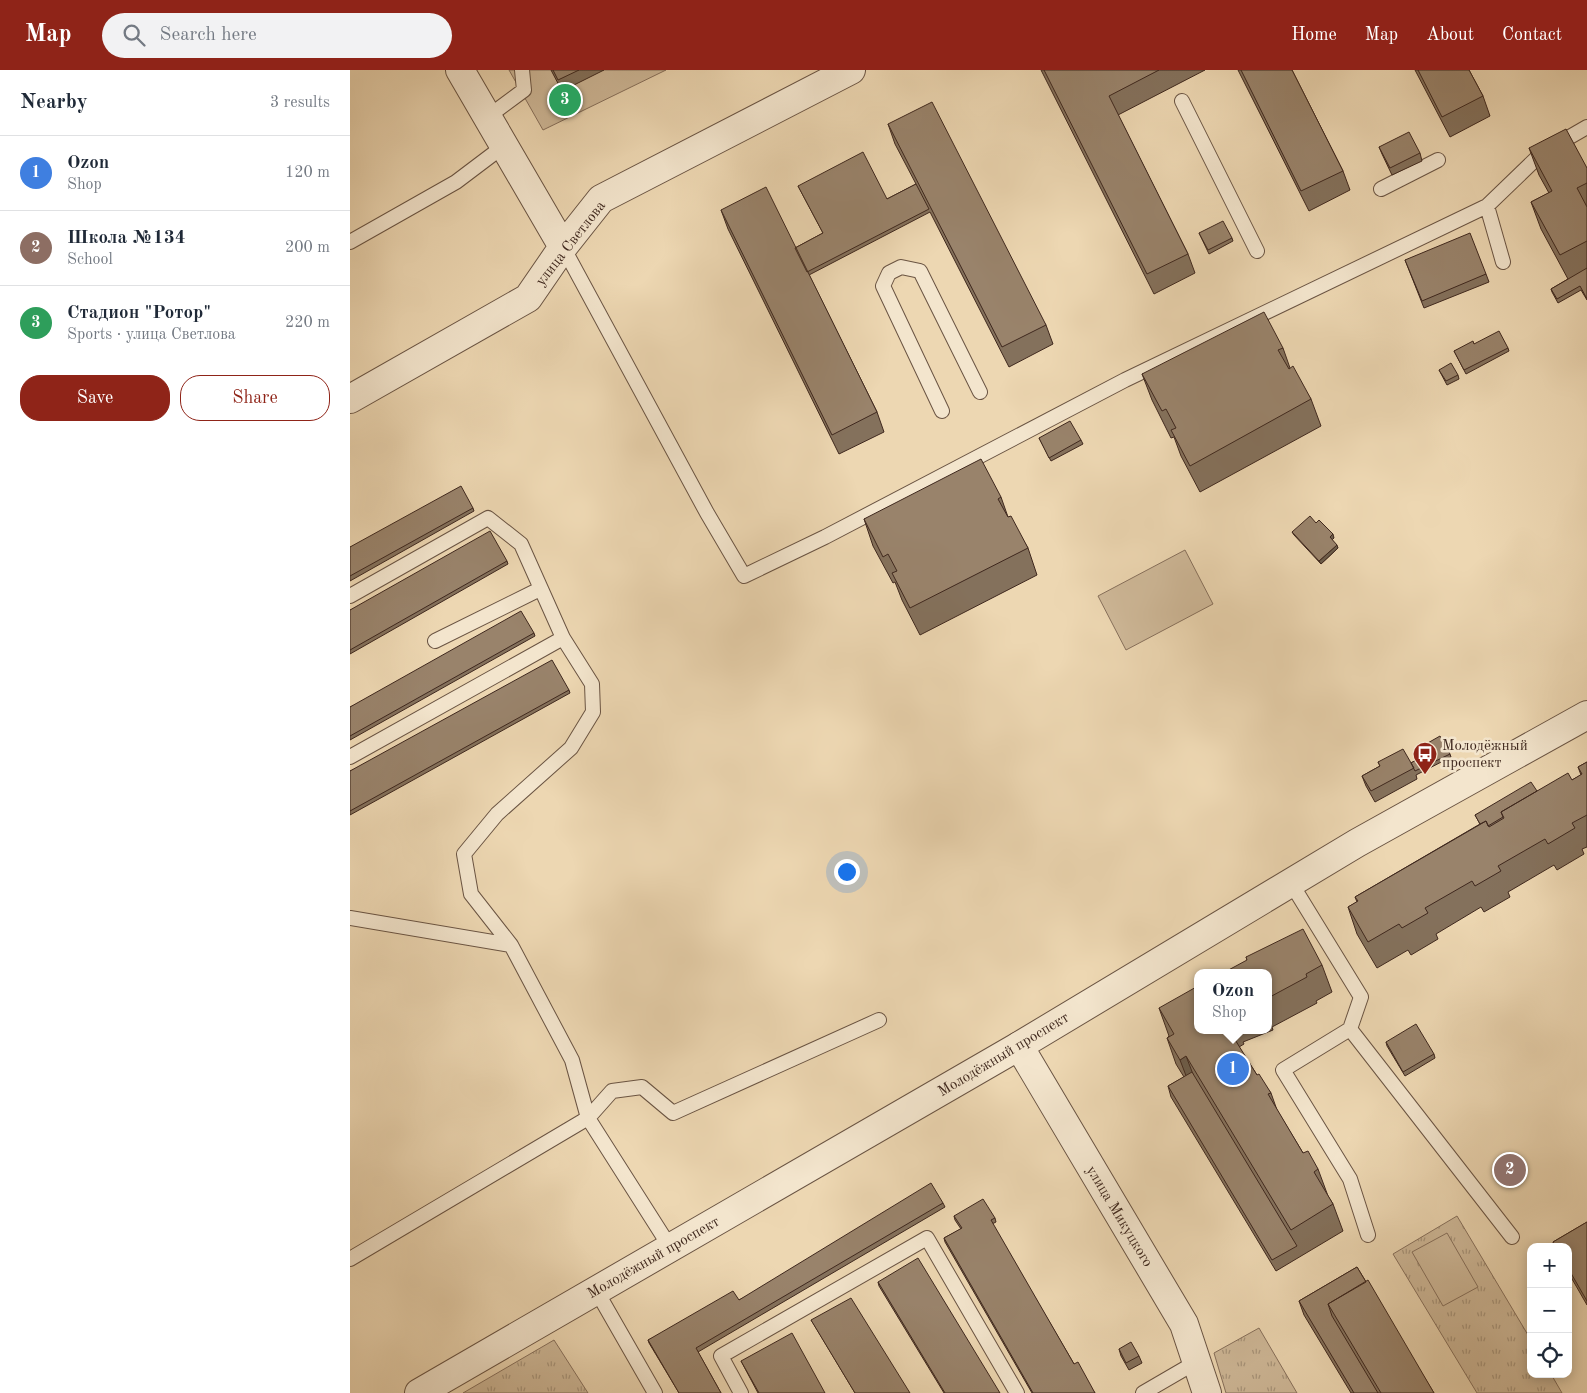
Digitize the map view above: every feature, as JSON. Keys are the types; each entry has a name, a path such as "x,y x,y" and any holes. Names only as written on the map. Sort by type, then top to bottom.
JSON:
{"street":[{"path":"460,70 489,116 563,247"},
{"name":"улица Светлова","path":"350,399 528,298 563,247 602,199 850,70"},
{"name":"Молодёжный проспект","path":"419,1393 1019,1046 1357,843 1587,715"},
{"name":"улица Микуцкого","path":"1019,1046 1184,1324 1198,1361 1207,1393"}],"lane":[{"path":"489,116 524,90 522,70"},
{"path":"1182,101 1257,251"},
{"path":"563,247 707,513 744,576 824,537 1125,380 1487,206 1542,153 1587,127"},
{"path":"350,242 456,182 505,145"},
{"path":"1381,188 1438,160"},
{"path":"1487,206 1503,262"},
{"path":"942,412 883,286 889,273 901,267 920,271 980,392"},
{"path":"350,596 488,518 521,544 563,638 592,684 593,712 571,748 497,814 464,854 471,894 511,945 572,1060 588,1118 670,1248"},
{"path":"435,641 540,589"},
{"path":"350,756 563,638"},
{"path":"1291,883 1361,996 1350,1030 1284,1070 1350,1180 1368,1235"},
{"path":"350,918 511,945"},
{"path":"350,1259 588,1118 612,1091 642,1087 673,1113 879,1020"},
{"path":"1350,1030 1512,1237"},
{"path":"741,1393 721,1356 927,1238 1017,1393"},
{"path":"596,1290 655,1393"},
{"path":"1143,1393 1198,1361"}],"green space":[{"path":"509,70 666,70 543,130"},
{"path":"1185,550 1213,604 1126,650 1098,596"},
{"path":"1457,1216 1527,1333 1527,1378 1553,1378 1562,1393 1477,1393 1393,1254"},
{"path":"1447,1233 1478,1287 1443,1306 1412,1252"},
{"path":"1259,1328 1297,1393 1226,1393 1214,1353"},
{"path":"554,1340 588,1393 463,1393"}],"building":[{"path":"553,70 579,70 558,80"},
{"path":"1044,70 1159,70 1109,96 1188,254 1147,274"},
{"path":"1241,70 1292,70 1343,171 1301,191"},
{"path":"1418,70 1469,70 1483,96 1442,117"},
{"path":"932,102 1046,325 1002,347 888,124"},
{"path":"1566,129 1587,168 1587,183 1577,188 1587,207 1587,241 1560,255 1531,202 1552,191 1529,148"},
{"path":"1409,132 1420,153 1390,168 1379,147"},
{"path":"863,152 887,199 916,184 929,209 807,272 795,248 823,233 798,186"},
{"path":"766,187 877,412 832,435 721,210"},
{"path":"1223,221 1232,238 1208,250 1199,233"},
{"path":"1470,233 1486,274 1422,301 1405,260"},
{"path":"1587,268 1587,299 1580,286 1557,299 1551,289"},
{"path":"1264,312 1283,348 1278,350 1289,369 1293,366 1311,399 1190,466 1171,430 1176,428 1166,409 1162,411 1142,374"},
{"path":"1499,331 1508,348 1464,370 1454,351 1473,341 1474,344"},
{"path":"1451,363 1458,375 1446,381 1439,370"},
{"path":"1070,421 1081,440 1049,458 1039,438"},
{"path":"981,459 1001,497 998,499 1008,517 1011,516 1028,548 910,608 892,573 897,571 888,554 883,557 864,519"},
{"path":"461,486 473,508 350,576 350,547"},
{"path":"1310,516 1316,523 1319,520 1333,534 1330,537 1337,545 1319,561 1292,532"},
{"path":"490,531 507,561 350,650 350,610"},
{"path":"521,611 534,633 350,736 350,707"},
{"path":"552,660 569,690 350,811 350,771"},
{"path":"1440,736 1450,754 1415,771 1411,763 1423,756 1419,748"},
{"path":"1403,749 1414,768 1371,791 1362,776 1380,766 1378,762"},
{"path":"1587,762 1587,815 1572,823 1575,828 1548,844 1545,839 1498,866 1501,871 1475,886 1472,881 1425,908 1428,913 1402,928 1399,924 1368,942 1348,907 1358,901 1355,897 1486,821 1489,827 1504,818 1501,812 1568,773 1572,780 1582,774 1578,767"},
{"path":"1531,782 1537,791 1501,812 1503,817 1488,826 1486,821 1480,824 1475,815"},
{"path":"1303,929 1322,965 1306,974 1307,977 1272,996 1272,969 1230,969 1247,960 1246,957"},
{"path":"1194,988 1194,1034 1231,1034 1257,1075 1259,1074 1271,1093 1268,1094 1303,1153 1308,1151 1318,1169 1314,1172 1333,1204 1291,1230 1186,1056 1180,1060 1167,1038 1174,1034 1159,1008"},
{"path":"1416,1024 1434,1054 1403,1072 1386,1042"},
{"path":"1192,1072 1297,1246 1272,1260 1168,1086"},
{"path":"931,1183 943,1203 696,1348 721,1393 679,1393 648,1340 733,1291 739,1300"},
{"path":"983,1199 995,1218 991,1220 1074,1364 1078,1362 1095,1393 1033,1393 944,1238 962,1228 954,1216"},
{"path":"1587,1222 1587,1301 1572,1275 1572,1243 1553,1242"},
{"path":"918,1258 1000,1393 945,1393 878,1282"},
{"path":"1357,1267 1366,1282 1328,1304 1332,1316 1378,1393 1354,1393 1299,1301"},
{"path":"1368,1280 1434,1393 1381,1393 1328,1304"},
{"path":"851,1298 910,1393 855,1393 811,1320"},
{"path":"792,1333 825,1393 759,1393 741,1361"},
{"path":"1131,1342 1139,1356 1126,1363 1119,1349"}],"place":[{"name":"Стадион \"Ротор\"","path":"565,100"},
{"name":"Молодёжный проспект","path":"1425,775"},
{"name":"Ozon","path":"1233,1069"},
{"name":"Школа №134","path":"1510,1170"}]}
